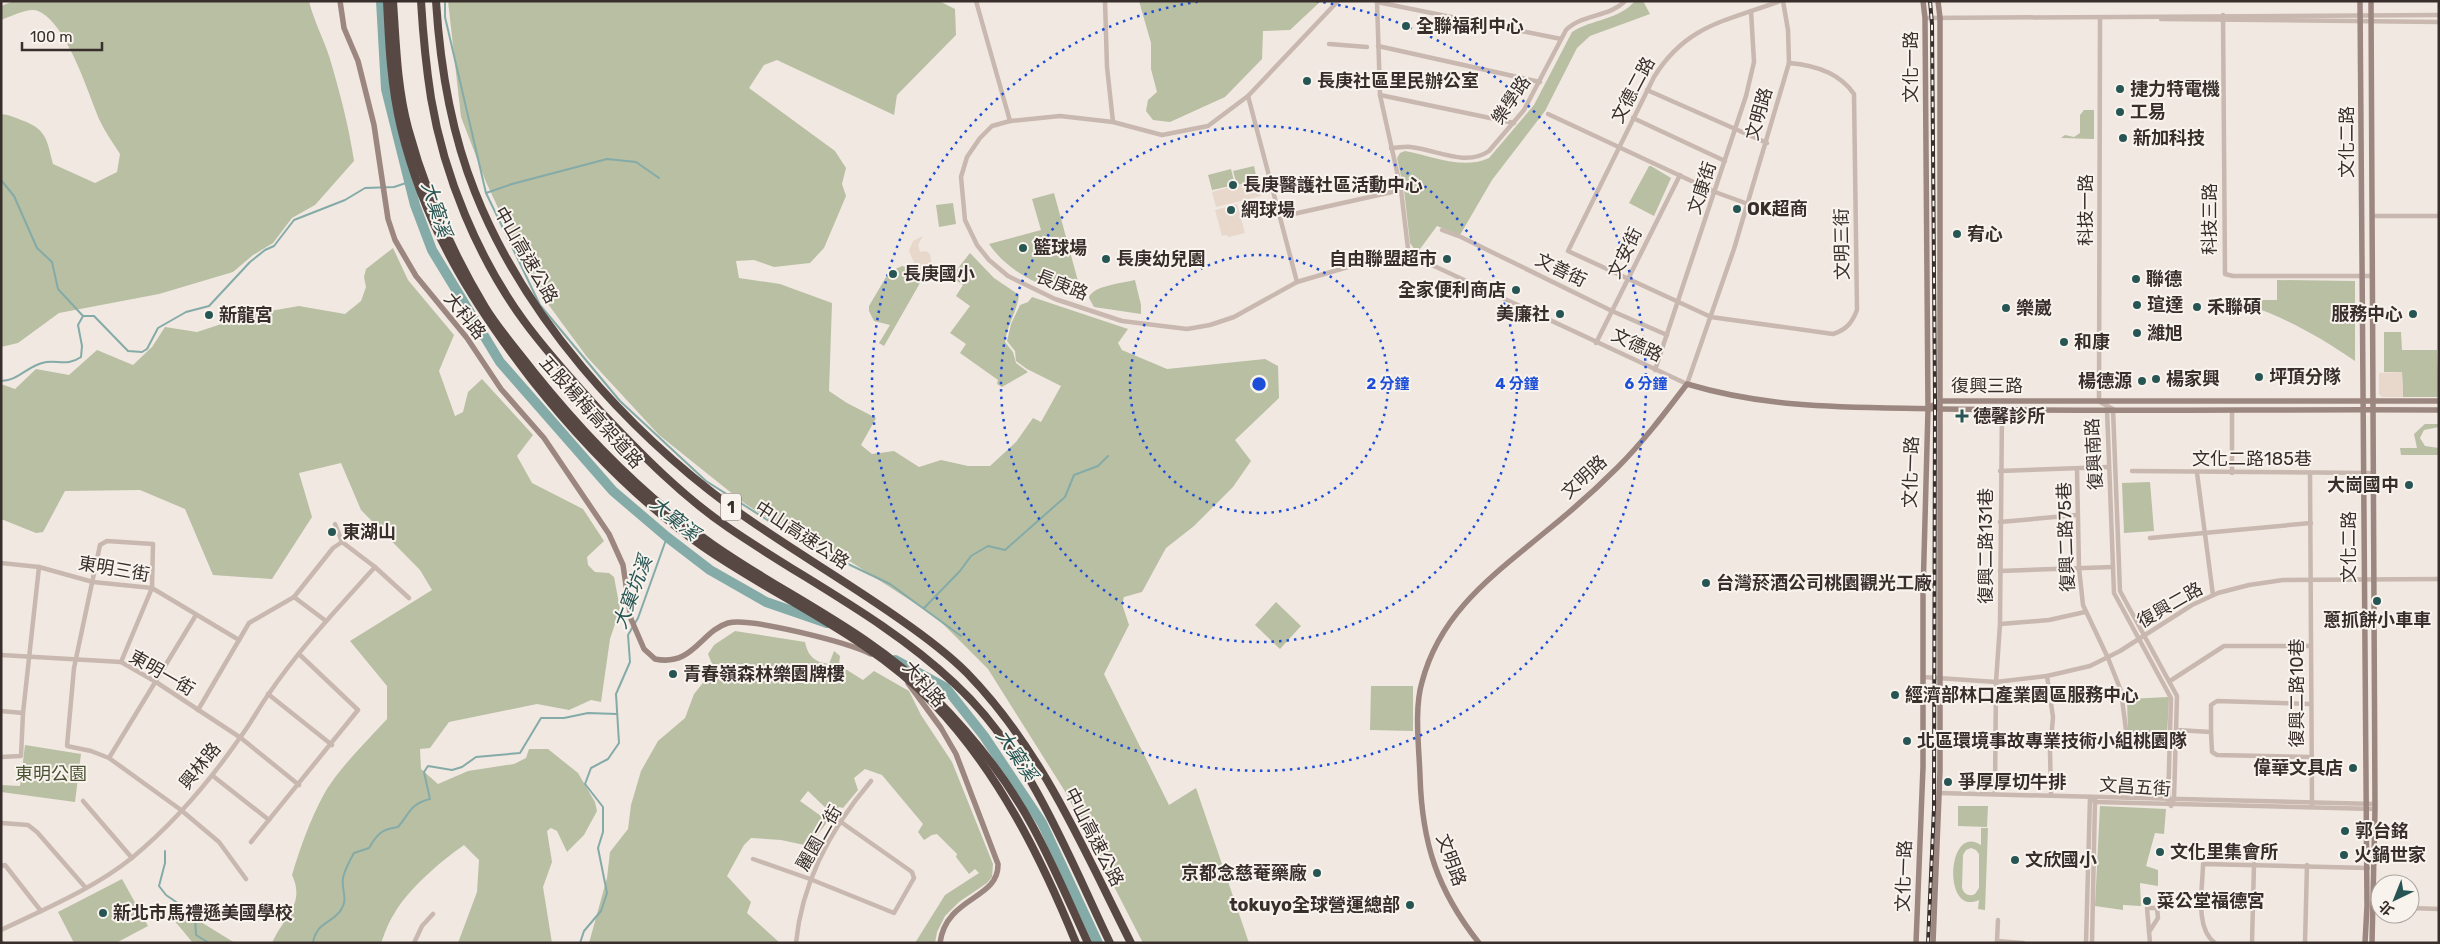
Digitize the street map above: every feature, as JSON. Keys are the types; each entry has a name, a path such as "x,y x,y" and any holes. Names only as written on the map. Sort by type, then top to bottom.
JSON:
{"highway":[{"name":"五股楊梅高架道路","path":"387,1 392,77 400,126 411,166 440,241 490,326 553,406 607,465 653,508 725,561 830,624 867,649 905,677 953,725 1004,797 1035,852 1076,943"},
{"name":"五股楊梅高架道路","path":"393,1 399,78 408,126 422,174 448,237 486,307 509,340 562,407 606,454 658,503 714,546 879,649 932,694 963,728 1003,780 1031,823 1088,943"},
{"name":"中山高速公路","path":"421,1 432,101 460,201 486,258 524,321 570,378 644,457 689,497 728,527 880,622 955,684 986,716 1030,782 1052,821 1110,943"},
{"name":"中山高速公路","path":"436,1 447,92 461,150 475,192 503,252 521,284 553,330 581,365 650,439 703,485 734,509 858,589 920,634 965,671 999,708 1042,771 1068,816 1130,943"}],"street":[{"name":"大科路","path":"340,1 344,28 358,61 374,125 391,230 416,276 467,338 501,389 544,438 612,540 623,565 631,619 644,649 655,659 662,660 692,651 717,630 730,623 764,626 804,634 866,652 908,683 941,728 956,754 998,864 996,879 992,885 960,906 953,913 943,929 940,943"},
{"path":"976,1 1010,121"},
{"path":"1105,1 1107,67 1113,122"},
{"name":"長庚路","path":"1338,1 1248,96 1208,126 1162,135 1135,130 1113,122 1060,116 1010,121 992,126 980,138 967,157 961,177 965,220 977,245 989,260 1022,285 1055,299 1122,322 1187,330 1234,317 1297,282 1358,264 1409,257"},
{"name":"樂學路","path":"1391,148 1410,147 1473,158 1489,151 1524,110 1561,39 1571,25 1614,9 1625,1"},
{"name":"文德二路","path":"1628,278 1568,251 1647,90 1663,62 1689,36 1713,24 1781,1"},
{"name":"文明路","path":"1479,943 1448,896 1431,857 1421,814 1418,722 1422,682 1441,634 1459,608 1482,584 1553,526 1617,467 1648,434 1687,384 1748,204 1789,63 1788,30 1781,1"},
{"name":"文化一路","path":"1916,943 1923,767 1928,408 1925,18 1923,1"},
{"name":"文化一路","path":"1933,943 1939,793 1940,678 1940,18 1938,1"},
{"name":"文化二路","path":"2360,1 2366,868 2370,887"},
{"name":"文化二路","path":"2371,1 2374,401 2372,580 2374,874"},
{"path":"1409,257 1401,190 1380,95 1377,2 1561,39"},
{"name":"文康街","path":"1655,370 1735,130 1754,62 1751,12"},
{"path":"1925,18 2223,18 2439,15"},
{"name":"科技一路","path":"2099,401 2100,18"},
{"path":"2223,18 2439,22"},
{"name":"科技三路","path":"2223,18 2225,274 2233,276 2372,276"},
{"path":"1329,44 1367,47"},
{"path":"1378,46 1540,82"},
{"name":"文明三街","path":"1711,317 1833,334 1848,327 1854,320 1857,310 1854,94 1848,85 1820,68 1789,63"},
{"path":"1647,90 1767,143"},
{"path":"1380,95 1514,123"},
{"path":"1248,96 1297,282"},
{"path":"1548,114 1715,192 1748,204"},
{"path":"1633,118 1725,161"},
{"name":"文安街","path":"1596,343 1680,175"},
{"path":"1280,217 1401,190"},
{"path":"2372,216 2439,216"},
{"name":"文善街","path":"1442,230 1666,335"},
{"name":"文德路","path":"1409,257 1425,262 1655,370 1687,384 1726,396 1789,404 1875,409 1928,408"},
{"path":"1628,278 1711,317"},
{"name":"復興三路","path":"1928,408 1941,401 2439,401"},
{"name":"復興南路","path":"2099,401 2110,409 2116,467 2120,591 2177,696 2171,802"},
{"path":"2178,401 2178,410"},
{"name":"復興三路","path":"1928,408 2002,410 2439,410"},
{"name":"復興南路","path":"2110,409 2109,467 2114,593 2171,698 2169,739 2171,802"},
{"name":"復興二路131巷","path":"1995,794 1996,682 2000,624 2002,410"},
{"path":"2232,410 2232,473"},
{"path":"2000,471 2116,467"},
{"name":"復興二路75巷","path":"2077,469 2076,515 2079,568 2086,612 2108,658 2121,692 2127,738"},
{"name":"文化二路185巷","path":"2132,471 2373,474"},
{"path":"2197,473 2213,596"},
{"name":"復興二路10巷","path":"2310,473 2312,804"},
{"path":"2000,522 2076,515"},
{"path":"2150,538 2310,523"},
{"path":"335,524 342,542 409,598"},
{"path":"121,662 152,588 153,544 107,541 100,545 74,668 66,746 91,751 110,758 181,810 220,842 246,879"},
{"path":"198,710 249,623 294,597 333,548 342,542"},
{"name":"東明三街","path":"1,563 39,567 93,582 152,588 239,640"},
{"path":"1,757 21,756 23,713 39,567"},
{"name":"興林路","path":"1,930 85,887 132,858 181,810 212,776 241,738 268,694 299,654 374,567"},
{"path":"2000,571 2113,567"},
{"name":"復興二路","path":"1923,677 1996,682 2047,676 2090,666 2108,658 2192,605 2213,596 2265,582 2312,579 2439,579"},
{"path":"294,597 326,621"},
{"path":"2000,624 2049,620 2086,612"},
{"path":"110,758 196,615"},
{"path":"2130,621 2135,618"},
{"path":"2170,681 2224,646 2310,646"},
{"path":"251,842 332,745 358,710 299,654"},
{"name":"東明一街","path":"1,655 121,662 156,682 241,738 299,785"},
{"path":"2047,676 2053,717 2050,752 2051,795"},
{"path":"268,694 332,745"},
{"path":"2310,704 2217,701 2211,705 2210,732 2212,752 2217,755 2311,757"},
{"path":"1,711 23,713"},
{"path":"2176,730 2210,732"},
{"path":"2085,738 2175,740"},
{"path":"212,776 269,820"},
{"name":"麗園二街","path":"796,943 803,901 822,852 871,781"},
{"name":"文昌五街","path":"1939,793 2051,795 2093,799 2171,802 2375,806"},
{"path":"2086,943 2093,799"},
{"path":"83,801 132,858"},
{"path":"1,823 11,822 28,825 37,832 85,887"},
{"path":"753,859 810,879 894,913 914,878 912,872 841,822"},
{"path":"2215,943 2209,938 2202,920 2203,864 2374,868"},
{"path":"2252,943 2254,864"},
{"path":"1,866 5,865 41,911"},
{"path":"2305,943 2307,865"},
{"path":"2090,878 2092,943"},
{"path":"2149,932 2158,918 2157,908 2147,908 2149,932 2150,943"},
{"path":"2420,908 2439,909"},
{"path":"414,943 422,926 433,914"},
{"path":"1998,920 1997,942 2023,943"},
{"name":"文化二路","path":"2365,943 2370,922"},
{"name":"文化二路","path":"2372,943 2373,924"}],"green space":[{"path":"14,1 309,1 334,72 347,123 354,161 315,205 292,218 273,243 253,255 233,272 159,294 59,313 18,343 1,347 1,114 32,124 45,137 53,164 95,183 117,172 120,154 100,121 83,77 58,29 48,18 34,10 1,20 1,6"},
{"path":"448,1 939,1 955,9 956,35 897,95 894,115 777,60 764,65 749,88 835,151 846,168 842,184 846,196 824,248 810,263 774,267 754,260 736,261 739,278 780,284 832,303 829,391 876,418 861,445 872,454 894,451 919,467 941,460 968,466 990,466 1016,442 1033,418 1041,422 1061,386 1027,369 1016,361 1015,351 1007,341 1011,324 1020,305 1028,302 1032,297 1128,329 1118,343 1122,350 1167,369 1265,359 1278,366 1279,398 1235,440 1251,461 1233,487 1194,526 1166,548 1142,592 1124,597 1122,604 1129,625 1104,674 1169,805 1196,788 1249,943 1143,943 1066,793 988,669 936,617 851,562 819,552 744,503 659,435 587,357 534,285 486,182 461,117"},
{"path":"1139,1 1321,1 1290,30 1263,31 1262,59 1225,97 1170,122 1153,120 1146,111 1148,100 1157,92 1151,69 1151,43"},
{"path":"1635,1 1643,1 1650,14 1590,36 1577,48 1545,111 1492,180 1460,235 1437,226 1417,253 1410,243 1404,190 1397,158 1400,153 1405,151 1447,161 1469,163 1489,158 1534,105 1572,32 1588,24 1613,16 1629,7"},
{"path":"2084,110 2094,110 2094,139 2061,138 2065,135 2074,137 2080,133 2080,115"},
{"path":"1254,166 1257,180 1237,185 1233,171"},
{"path":"1649,166 1671,178 1654,216 1629,203"},
{"path":"1231,169 1235,185 1212,190 1208,175"},
{"path":"1054,193 1080,294 1054,289 1029,279 1006,263 989,244 1041,230 1032,199"},
{"path":"953,203 956,224 939,227 936,205"},
{"path":"393,248 408,280 454,335 439,371 455,416 463,412 468,392 482,379 533,435 517,456 532,483 583,509 604,541 587,557 588,565 595,572 609,573 614,577 620,609 610,639 601,702 591,700 569,710 537,704 449,722 430,748 420,749 421,769 438,784 468,771 514,764 526,758 529,749 548,749 578,773 595,802 597,811 584,835 567,852 557,831 551,828 547,831 552,862 543,887 552,943 458,943 477,892 479,860 464,845 435,867 416,885 392,917 381,943 272,943 295,903 296,885 292,875 318,805 344,766 387,719 387,686 350,641 432,590 420,570 361,510 341,463 299,473 312,517 272,579 213,575 185,509 140,490 65,491 43,532 36,533 1,519 1,384 15,389 36,369 69,375 97,350 133,365 152,347 165,327 197,332 252,314 299,306 345,314 361,301 366,287 364,277 366,269"},
{"path":"970,253 994,278 1019,295 1005,342 1013,352 1016,363 1028,372 1002,387 997,384 998,380 960,353 966,344 950,333 970,306 956,296 963,285 951,277"},
{"path":"902,266 910,268 917,276 919,273 924,276 884,346 879,343 890,325 874,321 869,311 869,306 889,272"},
{"path":"1135,280 1141,305 1141,314 1094,307 1089,298 1091,294 1101,288"},
{"path":"2277,280 2355,281 2355,361 2307,331 2256,308 2256,300 2277,300"},
{"path":"2384,332 2401,332 2402,350 2437,350 2439,397 2403,397 2402,372 2384,372"},
{"path":"2425,424 2439,424 2439,427 2424,430 2420,438 2425,446 2439,448 2439,455 2401,455 2400,448 2417,448 2414,434"},
{"path":"2150,482 2154,531 2124,533 2122,483"},
{"path":"1276,602 1301,626 1280,649 1255,625"},
{"path":"735,631 805,642 812,658 824,663 829,664 834,651 840,656 839,665 863,680 874,671 909,691 921,715 952,762 993,864 992,877 987,883 959,902 945,916 937,932 935,943 915,943 945,895 979,873 975,869 969,874 956,857 957,854 937,834 924,840 918,832 923,824 882,775 865,769 854,778 858,790 843,808 839,807 832,814 808,791 800,801 828,821 809,846 781,840 751,838 744,845 727,876 751,902 747,913 780,943 589,943 607,878 610,852 628,829 631,805 641,771 658,741 685,718 694,694 714,669 708,654 714,645"},
{"path":"1371,686 1413,686 1413,731 1370,730"},
{"path":"2169,697 2167,737 2128,735 2127,699"},
{"name":"東明公園","path":"25,745 81,754 75,802 1,792 1,785 20,786"},
{"path":"1958,806 1988,806 1987,827 1958,826"},
{"path":"2100,806 2166,809 2164,834 2155,833 2146,866 2158,870 2158,886 2140,883 2141,906 2123,905 2123,910 2095,906"},
{"path":"1981,828 1988,828 1985,910 1978,909 1979,900 1967,902 1959,895 1954,884 1953,870 1961,846 1970,841 1981,845","holes":["1971,848 1979,854 1979,888 1975,894 1969,895 1962,888 1963,855 1966,850"]},
{"path":"122,879 148,926 116,943 74,943 58,912"},
{"path":"175,906 235,943 193,943 168,913"}],"shaded area":[{"path":"1257,180 1261,196 1216,207 1212,192"},
{"path":"1237,204 1245,233 1229,237 1226,235 1222,236 1215,210"},
{"path":"923,236 918,245 920,252 926,251 930,254 932,266 927,273 915,265 909,251 913,241"},
{"path":"2402,372 2403,397 2382,397 2379,394 2379,373"}],"waterway":[{"name":"大窠溪","path":"381,1 386,89 415,205 432,250 500,362 613,491 667,537 710,570 766,602 827,623"},
{"path":"445,1 445,17 486,193 540,305 620,401 706,481 802,542 890,584 961,636"},
{"path":"486,193 512,184 607,159 636,162 659,178"},
{"path":"1,180 14,196 37,248 52,262 58,289 83,316"},
{"path":"1,381 12,379 42,363 71,362 81,357 82,346 78,325 83,316 94,316 128,351 142,352 147,349 158,328 186,312 209,306 250,262 265,250 274,246 294,220 345,200 365,188 394,187 409,182"},
{"path":"924,608 960,571 971,556 988,546 1005,550 1065,497 1074,475 1098,466 1108,456"},
{"name":"大窠坑溪","path":"580,943 584,931 601,911 607,893 598,848 603,832 603,807 585,784 591,768 608,759 619,743 616,694 630,662 628,635 638,618 667,537"},
{"name":"大窠溪","path":"895,660 946,688 984,736 1042,823 1098,943"},
{"name":"大窠坑溪","path":"313,943 318,930 335,917 344,904 343,878 354,853 369,848 381,833 398,827 414,806 430,799 424,772 428,766 452,770 462,767 476,757 520,753 541,718 564,718 588,713 617,714"},
{"name":"大窠坑溪","path":"165,851 165,863 159,886 166,895 195,915 196,935 209,943"}],"railway":[{"path":"1928,943 1934,808 1935,397 1932,24 1930,1"}],"place":[{"name":"全聯福利中心","path":"1406,26"},
{"name":"長庚社區里民辦公室","path":"1307,81"},
{"name":"捷力特電機","path":"2120,89"},
{"name":"工易","path":"2120,112"},
{"name":"新加科技","path":"2123,138"},
{"name":"長庚醫護社區活動中心","path":"1233,185"},
{"name":"OK超商","path":"1737,209"},
{"name":"網球場","path":"1231,210"},
{"name":"宥心","path":"1957,234"},
{"name":"籃球場","path":"1023,248"},
{"name":"長庚幼兒園","path":"1106,259"},
{"name":"自由聯盟超市","path":"1447,259"},
{"name":"長庚國小","path":"893,274"},
{"name":"聯德","path":"2136,279"},
{"name":"全家便利商店","path":"1516,290"},
{"name":"瑄達","path":"2137,305"},
{"name":"禾聯碩","path":"2197,307"},
{"name":"樂崴","path":"2006,308"},
{"name":"美廉社","path":"1560,314"},
{"name":"服務中心","path":"2413,314"},
{"name":"新龍宮","path":"209,315"},
{"name":"濰旭","path":"2137,333"},
{"name":"和康","path":"2064,342"},
{"name":"坪頂分隊","path":"2259,377"},
{"name":"楊家興","path":"2156,379"},
{"name":"楊德源","path":"2142,381"},
{"name":"德馨診所","path":"1962,416"},
{"name":"大崗國中","path":"2409,485"},
{"name":"東湖山","path":"332,532"},
{"name":"台灣菸酒公司桃園觀光工廠","path":"1706,583"},
{"name":"蔥抓餅小車車","path":"2377,601"},
{"name":"青春嶺森林樂園牌樓","path":"673,674"},
{"name":"經濟部林口產業園區服務中心","path":"1895,695"},
{"name":"北區環境事故專業技術小組桃園隊","path":"1907,741"},
{"name":"偉華文具店","path":"2353,768"},
{"name":"爭厚厚切牛排","path":"1948,782"},
{"name":"郭台銘","path":"2345,831"},
{"name":"文化里集會所","path":"2160,852"},
{"name":"火鍋世家","path":"2344,855"},
{"name":"文欣國小","path":"2015,860"},
{"name":"京都念慈菴藥廠","path":"1317,873"},
{"name":"菜公堂福德宮","path":"2147,901"},
{"name":"tokuyo全球營運總部","path":"1410,905"},
{"name":"新北市馬禮遜美國學校","path":"103,913"}]}
